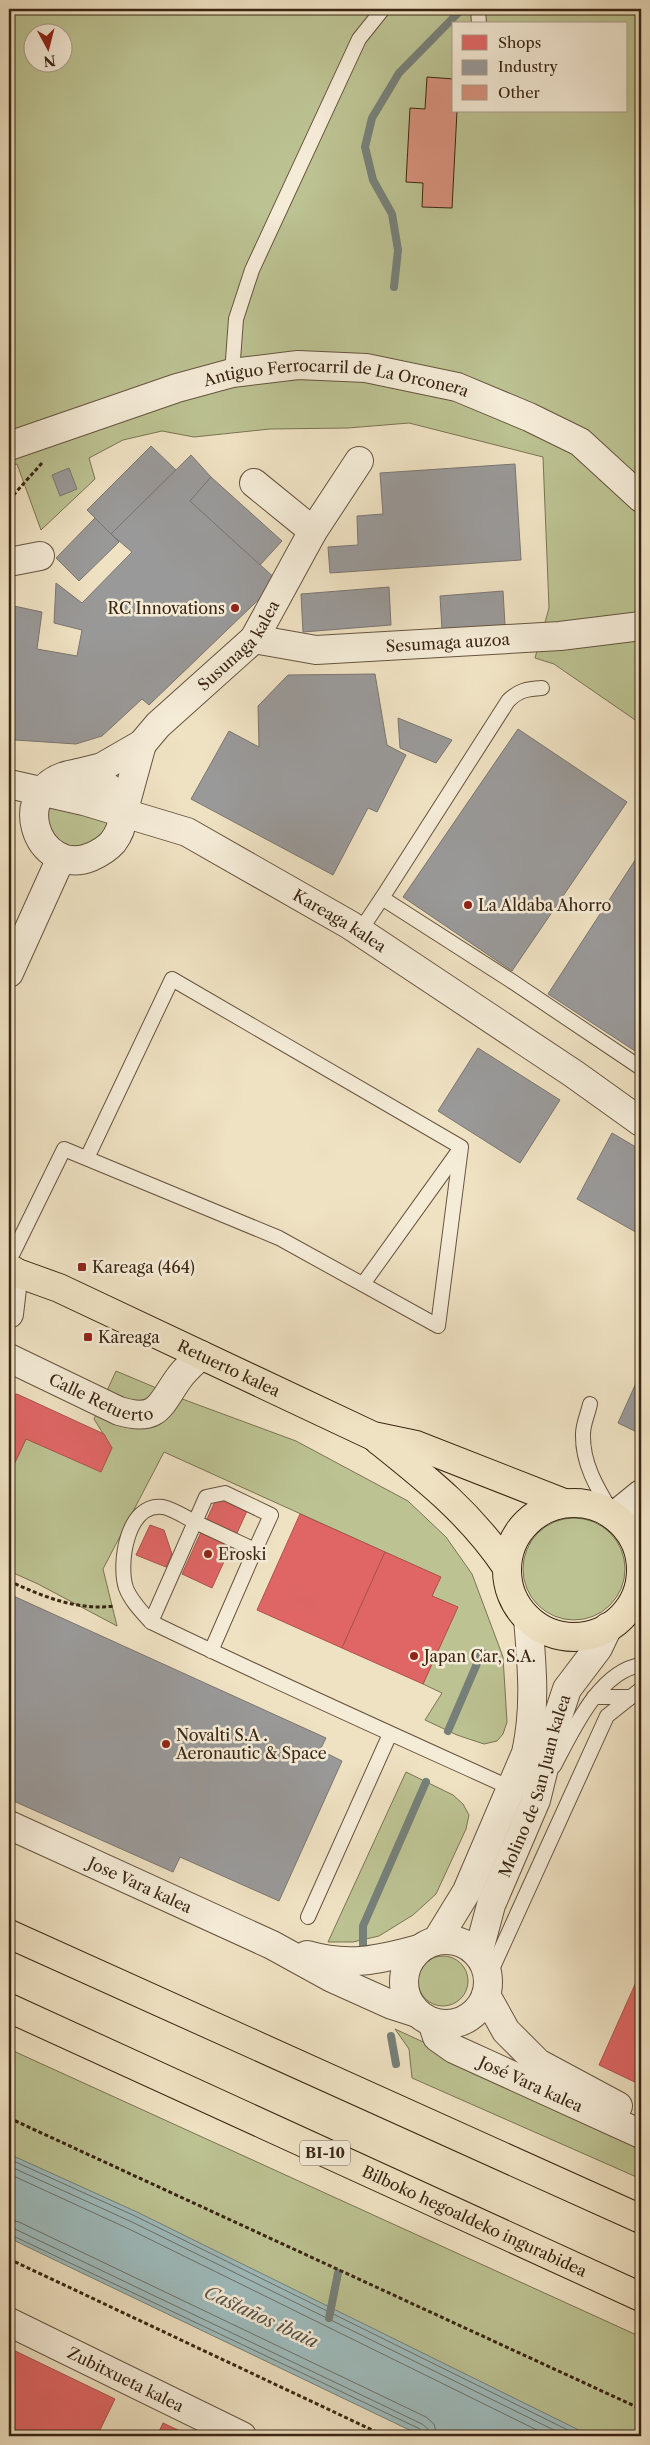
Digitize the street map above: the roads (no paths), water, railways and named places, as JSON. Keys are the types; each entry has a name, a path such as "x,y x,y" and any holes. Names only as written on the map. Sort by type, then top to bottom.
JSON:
{"main road":[{"name":"Retuerto kalea","path":"11,1261 59,1288 373,1436"},
{"path":"373,1436 416,1445 564,1504"},
{"path":"373,1436 442,1491 478,1530 506,1566"},
{"path":"581,1503 598,1507 614,1516 630,1533 640,1555 641,1577 634,1599 623,1622 588,1635 566,1636 546,1631 528,1619 516,1604 508,1586 506,1566 512,1544 524,1525 542,1511 564,1504 581,1503"},
{"path":"9,1934 641,2220"},
{"name":"Bilboko hegoaldeko ingurabidea","path":"9,2008 641,2297"}],"street":[{"name":"Antiguo Ferrocarril de La Orconera","path":"9,446 178,388 232,373 298,365 366,368 457,387 529,417 580,442 641,498"},
{"name":"Susunaga kalea","path":"142,744 158,725 254,639 313,531 359,460"},
{"path":"254,483 313,531"},
{"path":"9,562 40,556"},
{"name":"Sesumaga auzoa","path":"254,639 316,650 560,636 641,626"},
{"path":"142,744 122,813 120,827 113,841 102,852 75,861 61,858 46,846 37,834 34,820 35,804 42,791 59,777 102,767 142,744"},
{"path":"78,773 93,775 108,785 117,798 122,813"},
{"name":"Kareaga kalea","path":"9,784 42,791 187,832 360,931 574,1074 641,1122"},
{"path":"9,973 61,858"},
{"path":"9,1314 11,1261"},
{"name":"Calle Retuerto","path":"9,1358 119,1411 135,1416 149,1414 158,1408 169,1396 180,1377 201,1355"},
{"path":"614,1516 641,1494"},
{"name":"Molino de San Juan kalea","path":"484,1976 492,1905 524,1794 526,1753 531,1732 534,1699 528,1619"},
{"name":"Molino de San Juan kalea","path":"428,1945 467,1891 524,1794 554,1728 567,1688 598,1648 623,1622"},
{"name":"Jose Vara kalea","path":"9,1825 272,1945 332,1978 425,2018"},
{"path":"459,1942 484,1976 480,2007 470,2017 458,2022 445,2024 425,2018 407,1999 403,1988 407,1963 428,1945 459,1942"},
{"name":"Jose Vara kalea","path":"272,1945 318,1958 348,1962 371,1962 428,1945"},
{"name":"José Vara kalea","path":"484,1976 506,2031 538,2063 641,2119"},
{"name":"José Vara kalea","path":"425,2018 438,2037 454,2049 641,2134"},
{"name":"Zubitxueta kalea","path":"9,2322 242,2436"}],"lane":[{"path":"232,373 236,319 252,270 359,39 383,9"},
{"path":"478,9 480,22"},
{"path":"360,931 508,701 515,694 526,689 542,688"},
{"path":"382,898 510,980 641,1068"},
{"path":"87,1158 172,980 461,1147"},
{"path":"363,1284 461,1147"},
{"path":"11,1261 64,1149 279,1238 438,1326 461,1147"},
{"path":"590,1404 583,1434 585,1460 614,1516"},
{"path":"151,1622 206,1497 225,1493 233,1496 271,1515 211,1651"},
{"path":"255,1550 163,1507 151,1509 138,1517 128,1534 123,1559 126,1587 134,1603 151,1622 390,1734 524,1794 594,1698 613,1679 641,1665"},
{"path":"594,1698 636,1693"},
{"path":"484,1976 603,1723 607,1716 636,1693"},
{"path":"308,1916 390,1734"}],"water":[{"name":"Castaños ibaia","path":"9,2154 137,2212 591,2436 422,2436 9,2238"}],"waterway":[{"path":"394,287 398,250 392,214 373,180 365,147 372,118 399,73 459,12"},
{"path":"448,1731 482,1652"},
{"path":"363,1945 363,1926 426,1782"},
{"path":"391,2036 396,2064"},
{"path":"329,2318 338,2273"}],"place":[{"name":"RC Innovations","path":"235,608"},
{"name":"La Aldaba Ahorro","path":"468,905"},
{"name":"Kareaga (464)","path":"82,1267"},
{"name":"Kareaga","path":"88,1337"},
{"name":"Eroski","path":"208,1554"},
{"name":"Japan Car, S.A.","path":"414,1656"},
{"name":"Novalti S.A . Aeronautic & Space","path":"166,1744"}]}
